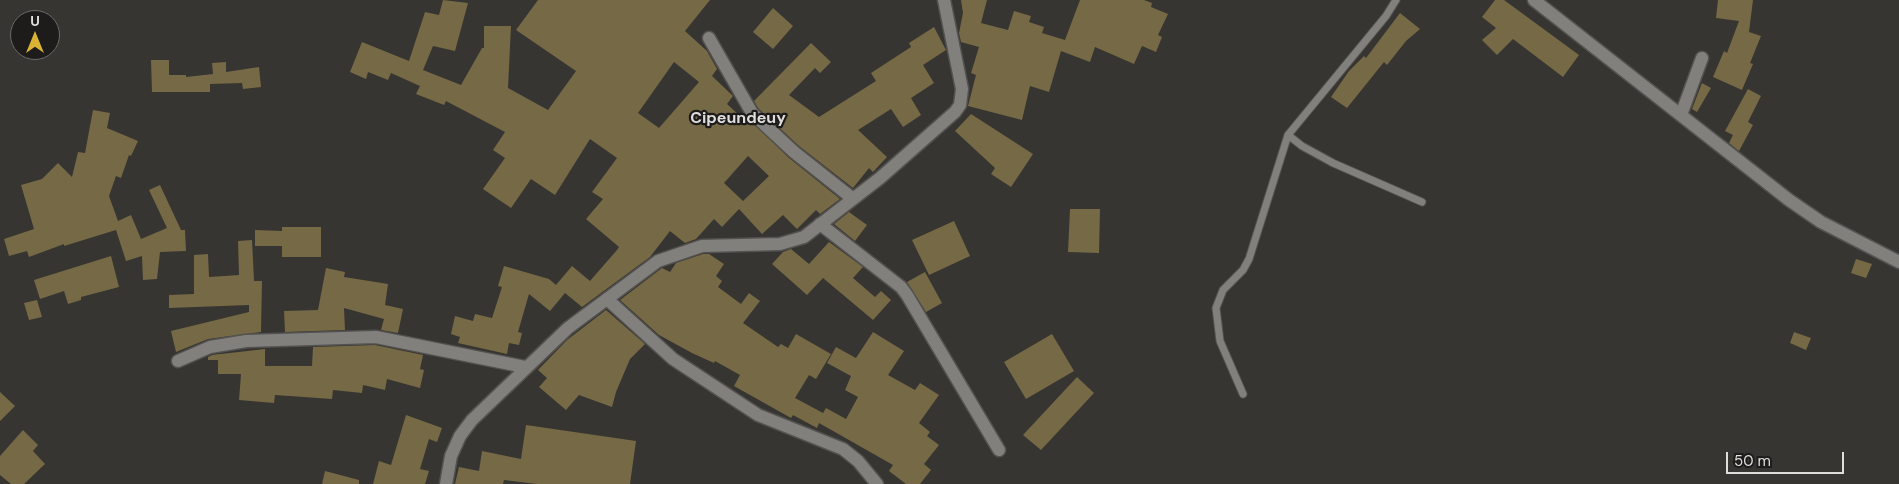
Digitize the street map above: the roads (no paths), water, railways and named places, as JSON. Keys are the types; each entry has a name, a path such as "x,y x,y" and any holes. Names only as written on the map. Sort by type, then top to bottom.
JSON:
{"street":[{"path":"446,484 451,456 460,436 472,420 525,367 568,328 658,261 702,246 780,244 804,237 880,178 960,105 962,89 944,0"},
{"path":"1534,0 1724,151 1821,222 1899,262"},
{"path":"709,38 725,62 741,97 752,113 794,152 852,198"},
{"path":"1681,115 1702,58"},
{"path":"820,224 901,287 907,294 998,450"},
{"path":"607,299 673,359 758,415 843,449 858,461 877,484"},
{"path":"178,361 210,346 246,340 376,337 525,367"}],"lane":[{"path":"1243,394 1220,341 1216,308 1223,290 1243,270 1249,259 1288,135 1386,16 1396,0"},
{"path":"1288,135 1302,146 1333,163 1422,202"}],"district":[{"name":"Cipeundeuy","path":"738,119"}]}
